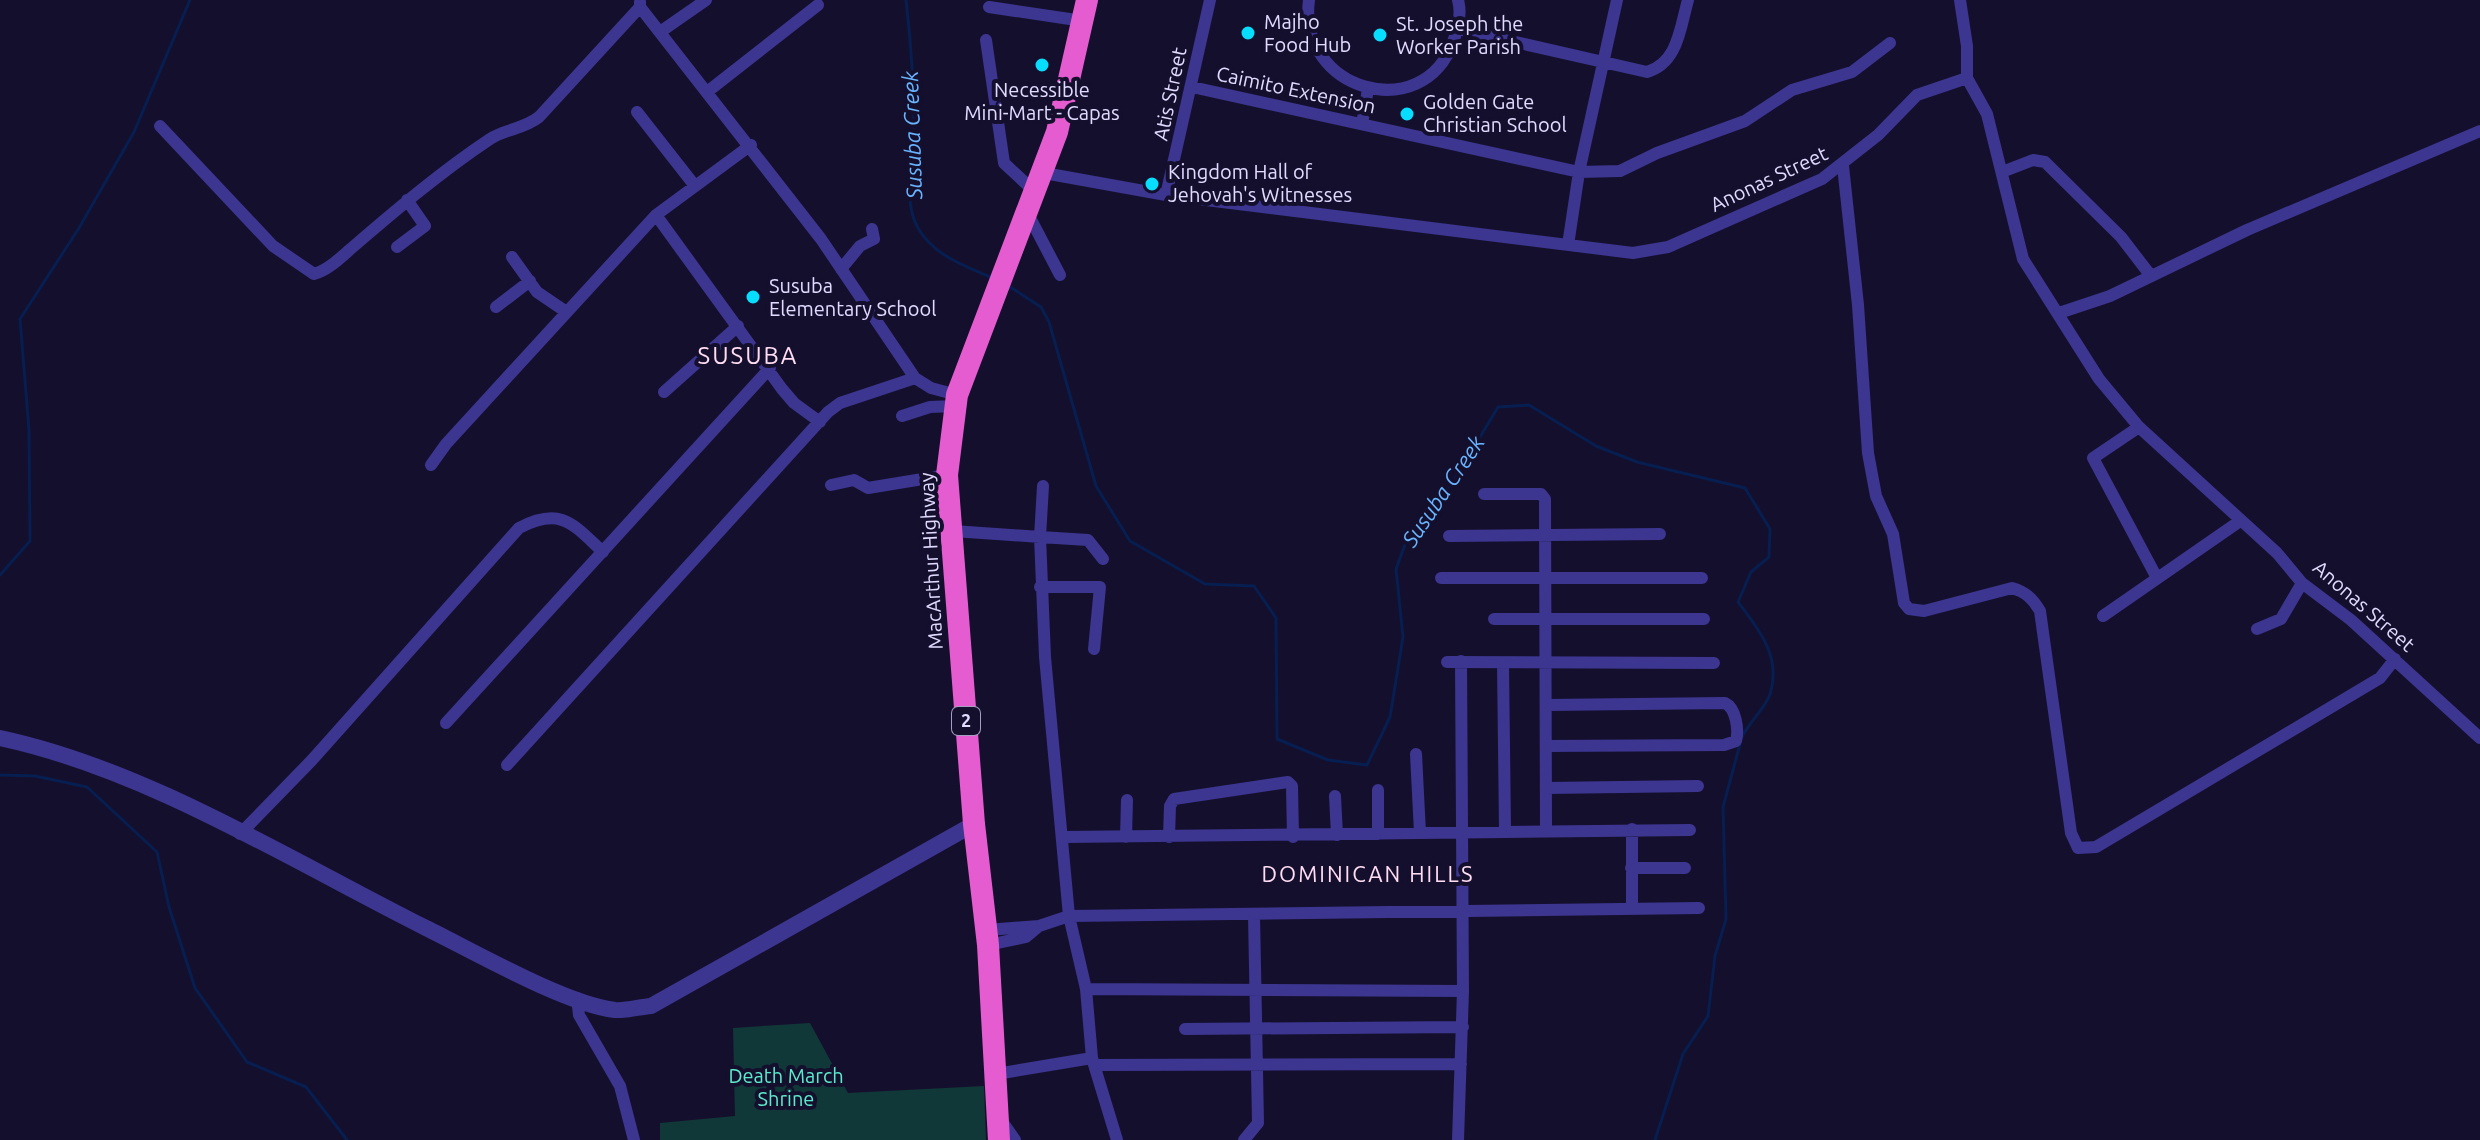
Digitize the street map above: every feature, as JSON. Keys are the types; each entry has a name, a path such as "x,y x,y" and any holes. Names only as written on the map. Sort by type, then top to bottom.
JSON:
{"highway":[{"name":"MacArthur Highway","path":"999,1129 988,937 974,824 947,475 956,400 1035,192 1085,10"}],"street":[{"path":"660,32 706,0"},
{"name":"Atis Street","path":"1166,195 1210,0"},
{"path":"1295,0 1309,2 1308,21 1314,45 1326,65 1345,80 1368,89 1392,90 1415,84 1435,70 1450,51 1458,29 1458,0"},
{"path":"1568,245 1579,172 1617,0"},
{"path":"1458,29 1647,72 1656,69 1674,52 1688,0"},
{"path":"1960,0 1967,46 1967,78"},
{"path":"160,126 273,246 314,274 332,264 407,200 495,136 526,127 539,117 640,4 751,145 915,378 956,400"},
{"path":"707,92 818,5"},
{"path":"989,7 1085,10"},
{"path":"986,40 1004,163 1035,192 1060,275"},
{"name":"Caimito Extension","path":"1192,87 1579,172 1620,171 1657,153 1745,121 1792,90 1852,72 1890,43"},
{"name":"Anonas Street","path":"1035,192 1166,195 1633,253 1668,247 1822,179 1843,166 1917,95 1967,78 1987,114 2023,259 2099,379 2139,427 2287,563 2302,583 2318,592 2395,659 2480,738"},
{"path":"1362,124 1368,89"},
{"path":"637,112 695,186"},
{"path":"2059,313 2151,276 2247,230 2480,131"},
{"path":"431,465 565,311 656,215 751,145"},
{"path":"2002,172 2033,160 2045,162 2115,230 2151,276"},
{"path":"1843,166 1854,253 1868,453 1876,496 1893,534 1904,603 1909,609 1924,611 2012,588 2023,591 2036,604 2071,833 2078,848 2096,847 2255,755 2380,678 2395,659"},
{"path":"397,247 425,226 407,200"},
{"path":"656,215 794,403 820,422"},
{"path":"841,269 860,246 874,239 872,229"},
{"path":"512,257 549,302 565,311"},
{"path":"496,307 530,281"},
{"path":"664,392 738,326"},
{"path":"446,723 770,368"},
{"path":"507,765 840,403 915,378"},
{"path":"902,416 956,400"},
{"path":"2139,427 2093,458 2157,578"},
{"path":"831,485 854,480 868,488 947,475"},
{"path":"1043,486 1040,587 1069,916 1086,989 1093,1062 1117,1140"},
{"path":"1484,494 1541,494 1545,499 1546,830"},
{"path":"240,834 312,760 519,528 560,517 568,520 603,552"},
{"path":"2103,616 2240,521"},
{"path":"953,531 1088,540 1103,559"},
{"path":"1449,536 1660,534"},
{"path":"1441,578 1702,578"},
{"path":"2257,629 2281,619 2302,583"},
{"path":"1040,587 1100,587 1094,649"},
{"path":"1494,619 1704,619"},
{"path":"1458,1140 1463,1027 1463,912 1454,662 1714,663"},
{"path":"1503,663 1505,830"},
{"path":"1546,746 1724,745 1736,741 1737,735 1733,710 1725,703 1547,705"},
{"path":"8,740 143,785 509,969 577,998 615,1010 651,1006 974,824"},
{"path":"1416,754 1420,833"},
{"path":"1169,837 1170,806 1174,799 1288,782 1292,786 1293,837"},
{"path":"1546,788 1698,786"},
{"path":"1378,790 1378,834"},
{"path":"1335,796 1337,835"},
{"path":"1126,837 1127,800"},
{"path":"1632,829 1632,908"},
{"path":"1064,837 1293,837 1505,830 1690,830"},
{"path":"1631,868 1685,868"},
{"path":"988,937 1026,937 1039,926 1069,916 1699,908"},
{"path":"1244,1140 1258,1123 1258,993 1254,915"},
{"path":"1086,989 1258,993 1463,991"},
{"path":"577,998 579,1015 620,1086 634,1140"},
{"path":"1185,1029 1463,1027"},
{"path":"996,1074 1093,1062 1257,1066 1461,1064"},
{"path":"999,1129 1015,1140"}],"green space":[{"name":"Death March Shrine","path":"810,1023 848,1093 984,1086 986,1140 660,1140 660,1123 735,1116 733,1028"}],"waterway":[{"path":"0,575 30,541 29,430 20,319 79,228 134,132 190,0"},
{"name":"Susuba Creek","path":"906,0 913,97 910,193 913,217 925,238 941,253 993,278"},
{"name":"Susuba Creek","path":"1007,285 1041,307 1049,322 1096,486 1130,541 1205,584 1254,586 1276,618 1277,739 1328,760 1367,765 1390,717 1403,637 1396,569 1406,542 1455,479 1498,407 1529,405 1596,446 1637,462 1745,488 1770,529 1769,557 1751,572 1738,602 1754,623 1771,656 1773,681 1768,700 1742,737"},
{"name":"Susuba Creek","path":"1655,1140 1683,1054 1708,1016 1715,956 1726,919 1723,807 1740,744"},
{"path":"0,775 35,776 87,787 157,852 169,907 195,988 247,1062 306,1087 347,1140"}],"place":[{"name":"Majho Food Hub","path":"1248,33"},
{"name":"St. Joseph the Worker Parish","path":"1380,35"},
{"name":"Necessible Mini-Mart - Capas","path":"1042,65"},
{"name":"Golden Gate Christian School","path":"1407,114"},
{"name":"Kingdom Hall of Jehovah's Witnesses","path":"1152,184"},
{"name":"Susuba Elementary School","path":"753,297"}],"district":[{"name":"SUSUBA","path":"748,356"},
{"name":"DOMINICAN HILLS","path":"1368,874"}]}
